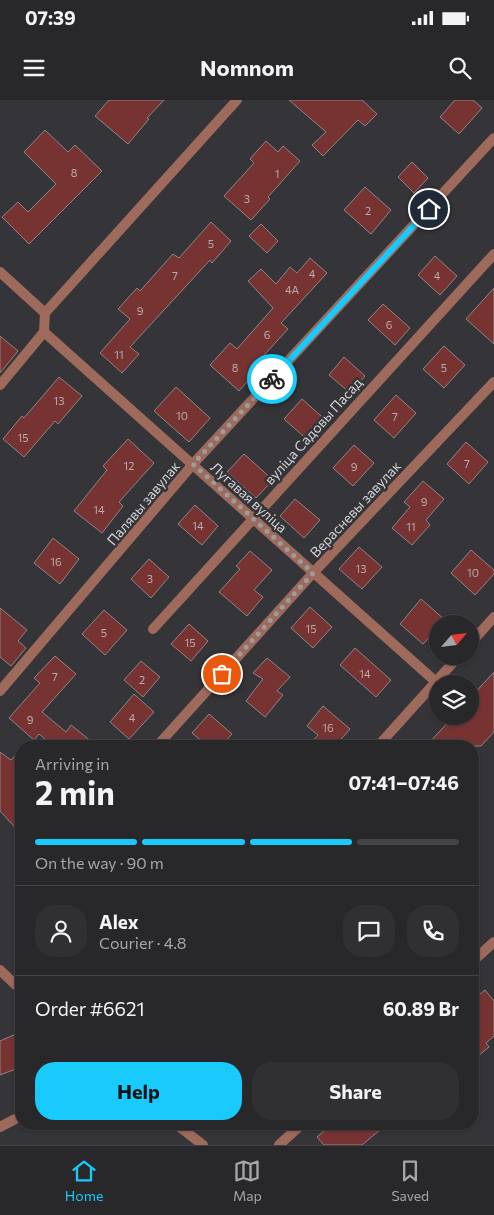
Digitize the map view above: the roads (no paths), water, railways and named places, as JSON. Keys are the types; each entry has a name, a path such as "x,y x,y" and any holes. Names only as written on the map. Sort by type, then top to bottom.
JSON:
{"street":[{"path":"0,384 44,332 45,313 237,100"},
{"name":"Палявы завулак","path":"0,691 193,464 494,138"},
{"name":"вуліца Садовы Пасад","path":"153,629 494,254"},
{"path":"0,272 45,313"},
{"name":"Лугавая вуліца","path":"44,332 429,676"},
{"name":"Верасневы завулак","path":"162,740 313,573 494,382"},
{"path":"479,634 494,617"},
{"path":"442,675 451,665"},
{"path":"383,740 429,690"},
{"path":"479,956 494,942"},
{"path":"0,970 15,984"},
{"path":"0,1127 15,1119"},
{"path":"184,1130 203,1145"},
{"path":"279,1145 295,1130"}]}
